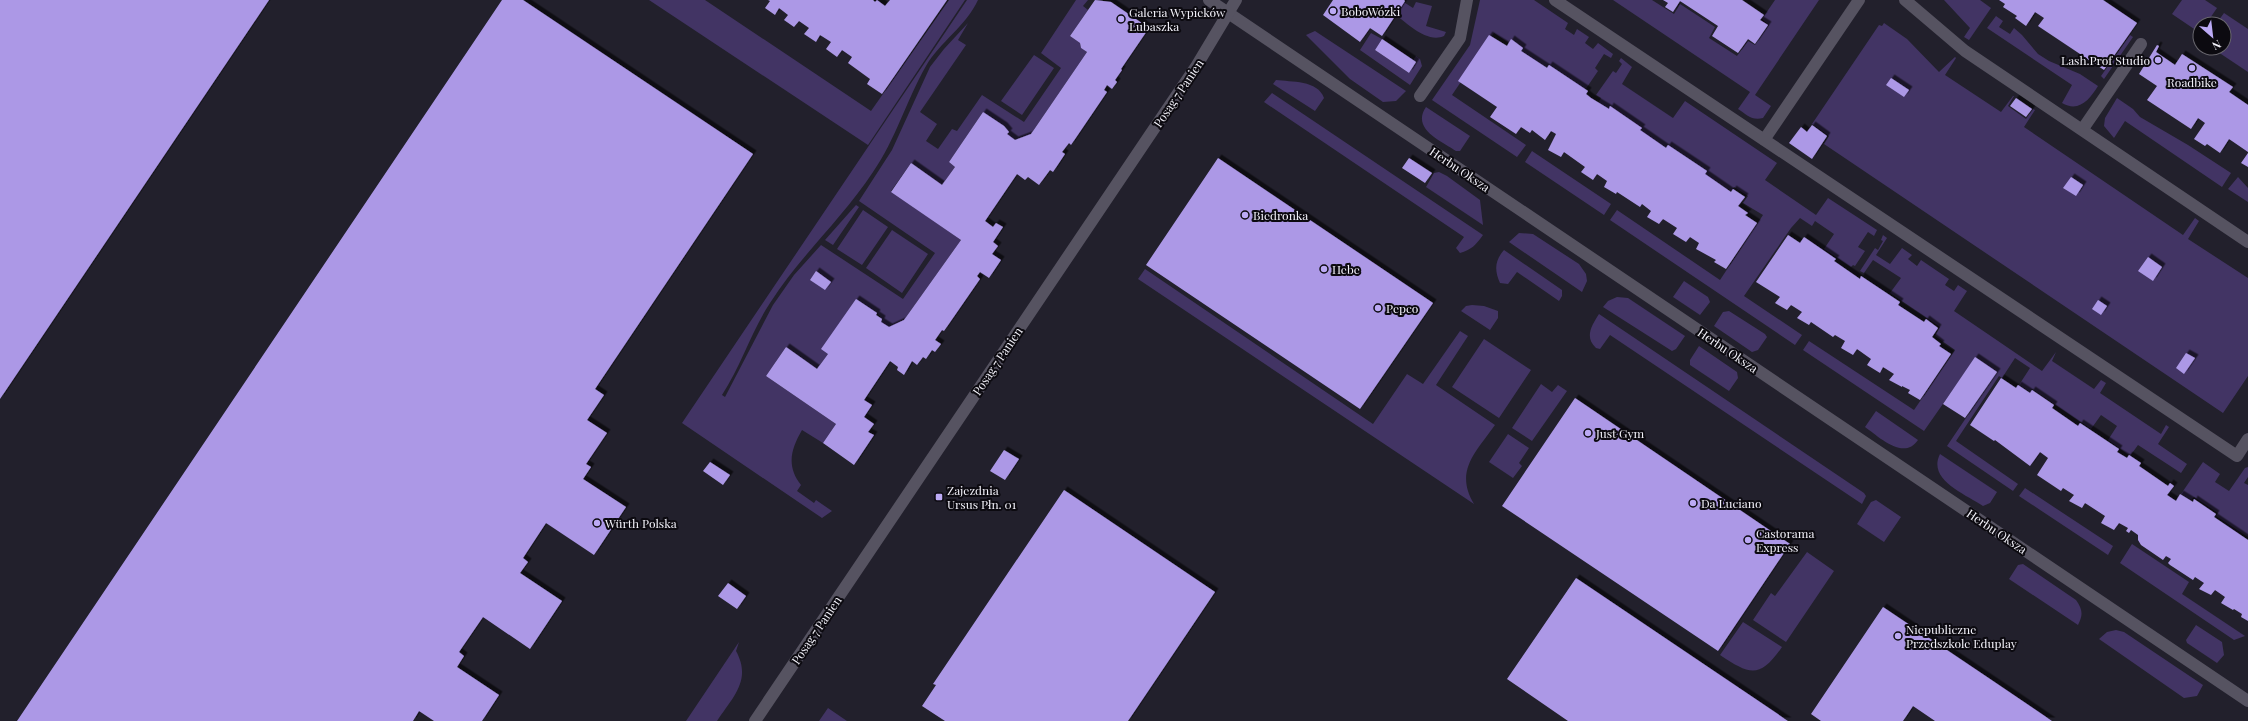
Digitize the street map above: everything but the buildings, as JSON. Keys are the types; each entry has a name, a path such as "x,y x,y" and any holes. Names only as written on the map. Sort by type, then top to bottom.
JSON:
{"street":[{"name":"Herbu Oksza","path":"1209,0 2248,701"},
{"name":"Posag 7 Panien","path":"755,721 1197,66 1236,0"},
{"path":"1420,96 1460,38 1467,0"},
{"path":"1555,0 2237,456 2248,439"},
{"path":"1764,140 1859,0"},
{"path":"1905,0 1965,51 2248,242"},
{"path":"2082,130 2141,44"}],"shaded area":[{"path":"649,0 705,0 871,111 949,0 965,0 868,145"},
{"path":"967,0 978,0 967,18 938,49 926,66 895,133 873,172 848,206 794,269 770,303 722,395 725,397 773,305 794,275 821,245 903,299 935,253 859,201 892,150 930,67 968,23 958,40 966,45 920,112 937,124 926,141 938,149 952,129 957,131 982,95 1024,122 1061,68 1041,53 1076,0 1088,0 1083,6 1088,10 1070,36 1080,43 1081,48 1087,52 1031,134 1015,140 1007,134 1009,132 983,112 949,162 955,167 942,185 911,163 891,191 961,240 904,320 889,327 881,322 882,319 877,313 828,354 817,369 786,347 766,376 836,424 823,443 802,430 793,451 793,471 801,485 797,491 814,503 816,500 832,511 822,518 682,423"},
{"path":"1480,0 1534,0 1568,23 1565,29 1574,35 1577,29 1589,37 1585,43 1593,49 1598,43 1613,54 1611,58 1604,54 1595,68 1598,71 1583,93 1494,33 1452,95 1526,145 1517,157 1432,100 1470,45"},
{"path":"1613,0 1652,0 1674,14 1680,4 1715,27 1709,38 1737,56 1748,41 1755,45 1769,25 1762,19 1775,0 1819,0 1755,95 1771,106 1763,118 1756,119 1738,109 1750,92"},
{"path":"1944,0 1980,0 1991,8 1969,40 1964,37 1970,28"},
{"path":"2182,0 2205,0 2217,8 2212,16 2192,16 2192,28 2172,14"},
{"path":"1402,1 1413,8 1416,2 1432,6 1426,26 1446,32 1444,36 1437,38 1424,35 1393,13"},
{"path":"2224,13 2228,16 2222,16"},
{"path":"1996,16 2003,21 1999,27 2010,34 2014,28 2038,54 2049,61 2080,74 2098,86 2088,100 2074,106 2068,106 2062,103 2072,85 1987,28"},
{"path":"2232,18 2248,29 2248,72 2224,56 2232,56"},
{"path":"1884,23 1907,39 1939,72 1955,57 1956,58 1945,75 2001,112 2013,96 2008,106 2026,119 2033,109 2035,110 2024,127 2183,235 2195,218 2199,221 2188,239 2248,278 2248,376 2223,413 1824,144 1829,136 1812,124 1879,25 1882,26"},
{"path":"1315,31 1406,91 1396,101 1383,102 1350,79 1306,35"},
{"path":"1371,33 1382,39 1375,50 1409,73 1416,62 1413,60 1416,56 1420,59 1422,66 1410,85 1360,50"},
{"path":"2130,35 2133,37 2104,79 2101,76"},
{"path":"1034,55 1054,68 1022,115 1001,101"},
{"path":"1621,58 1632,67 1622,84 1673,118 1685,101 1777,163 1765,180 1816,215 1828,198 1877,230 1874,236 1868,232 1858,247 1865,251 1855,266 1853,265 1851,267 1824,249 1834,234 1815,221 1812,226 1800,218 1791,228 1744,296 1802,335 1795,345 1610,220 1617,210 1720,280 1763,215 1743,203 1748,196 1734,187 1731,191 1692,167 1598,103 1601,98 1596,95 1613,71 1616,73 1622,64 1619,61"},
{"path":"1276,80 1310,85 1321,92 1324,98 1315,111 1273,84"},
{"path":"1272,93 1483,235 1473,247 1460,253 1456,248 1464,237 1264,102"},
{"path":"2117,98 2133,109 2140,117 2188,145 2231,173 2222,187 2125,121 2114,138 2104,126 2105,118"},
{"path":"1426,107 1470,136 1460,151 1456,151 1436,138 1425,128 1422,122 1422,115"},
{"path":"1532,151 1611,204 1604,215 1525,162"},
{"path":"1439,172 1447,176 1480,200 1483,225 1426,187 1434,173"},
{"path":"2238,177 2248,188 2248,202 2228,189"},
{"path":"856,205 859,207 833,245 825,240"},
{"path":"863,210 888,227 862,265 837,249"},
{"path":"892,230 928,254 902,293 866,268"},
{"path":"1519,233 1533,234 1579,264 1586,274 1587,281 1582,292 1509,242"},
{"path":"1883,235 1887,238 1876,255 1890,264 1902,248 1912,255 1908,259 1917,266 1921,260 1949,279 1945,285 1954,291 1958,285 1967,291 1954,311 2042,371 2056,352 2052,361 2094,389 2101,380 2106,383 2100,393 2161,434 2166,425 2169,427 2158,444 2187,464 2181,473 2138,445 2130,456 2108,440 2117,426 2101,415 2091,429 2032,389 2030,392 2019,385 2030,368 2015,358 2002,378 1999,376 1956,441 2018,484 2013,491 1947,446 1997,372 1975,358 1924,431 1803,350 1809,341 1914,410 1955,350 1935,336 1940,327 1890,293 1901,278 1873,260 1864,273 1860,271 1875,248 1878,250 1883,241 1881,240"},
{"path":"1504,250 1562,290 1562,296 1559,301 1517,272 1508,284 1500,283 1496,265"},
{"path":"1145,269 1373,424 1407,374 1423,384 1460,331 1468,336 1436,385 1495,425 1475,453 1467,472 1466,482 1468,492 1474,504 1138,279"},
{"path":"1684,281 1708,297 1710,302 1700,315 1673,297"},
{"path":"1617,297 1628,298 1685,336 1676,349 1672,351 1603,307 1608,301"},
{"path":"1466,306 1484,306 1498,311 1498,318 1490,330 1461,311"},
{"path":"1729,311 1765,334 1767,337 1758,350 1752,352 1714,326 1723,312"},
{"path":"1599,314 1864,493 1866,496 1862,504 1610,335 1600,349 1596,348 1590,340 1590,331"},
{"path":"1484,339 1531,370 1499,418 1452,387"},
{"path":"1699,346 1737,372 1738,378 1729,391 1690,365 1690,360"},
{"path":"1541,384 1552,392 1558,385 1567,391 1532,441 1512,428"},
{"path":"1876,411 1918,440 1912,446 1906,448 1899,448 1884,441 1865,427"},
{"path":"1508,434 1529,448 1519,463 1522,466 1513,478 1489,462"},
{"path":"1940,454 1997,492 1990,503 1983,506 1958,491 1943,479 1937,463"},
{"path":"2203,462 2220,474 2215,482 2229,491 2245,468 2248,467 2248,477 2244,483 2248,485 2248,537 2216,516 2218,513 2194,497 2191,500 2181,494"},
{"path":"2025,488 2113,546 2108,555 2019,496"},
{"path":"1876,500 1901,517 1884,542 1857,524 1871,502"},
{"path":"2132,544 2189,582 2182,594 2245,636 2234,640 2120,563"},
{"path":"1807,552 1834,571 1786,642 1753,620 1771,593 1775,596"},
{"path":"2023,564 2076,600 2082,612 2078,625 2009,579 2018,565"},
{"path":"1743,622 1782,647 1767,665 1761,669 1747,670 1730,662 1720,655"},
{"path":"2196,625 2222,642 2224,655 2217,663 2187,643 2186,640"},
{"path":"2116,630 2124,632 2203,685 2197,696 2184,698 2099,639 2107,632"},
{"path":"739,642 736,651 742,671 741,680 729,704 717,721 686,721"},
{"path":"828,708 847,721 819,721"}],"place":[{"name":"BoboWózki","path":"1333,11"},
{"name":"Galeria Wypieków Lubaszka","path":"1121,19"},
{"name":"Lash.Prof Studio","path":"2158,60"},
{"name":"Roadbike","path":"2192,68"},
{"name":"Biedronka","path":"1245,215"},
{"name":"Hebe","path":"1324,269"},
{"name":"Pepco","path":"1378,308"},
{"name":"Just Gym","path":"1588,433"},
{"name":"Zajezdnia Ursus Płn. 01","path":"939,497"},
{"name":"Da Luciano","path":"1693,503"},
{"name":"Würth Polska","path":"597,523"},
{"name":"Castorama Express","path":"1748,540"},
{"name":"Niepubliczne Przedszkole Eduplay","path":"1898,636"}]}
